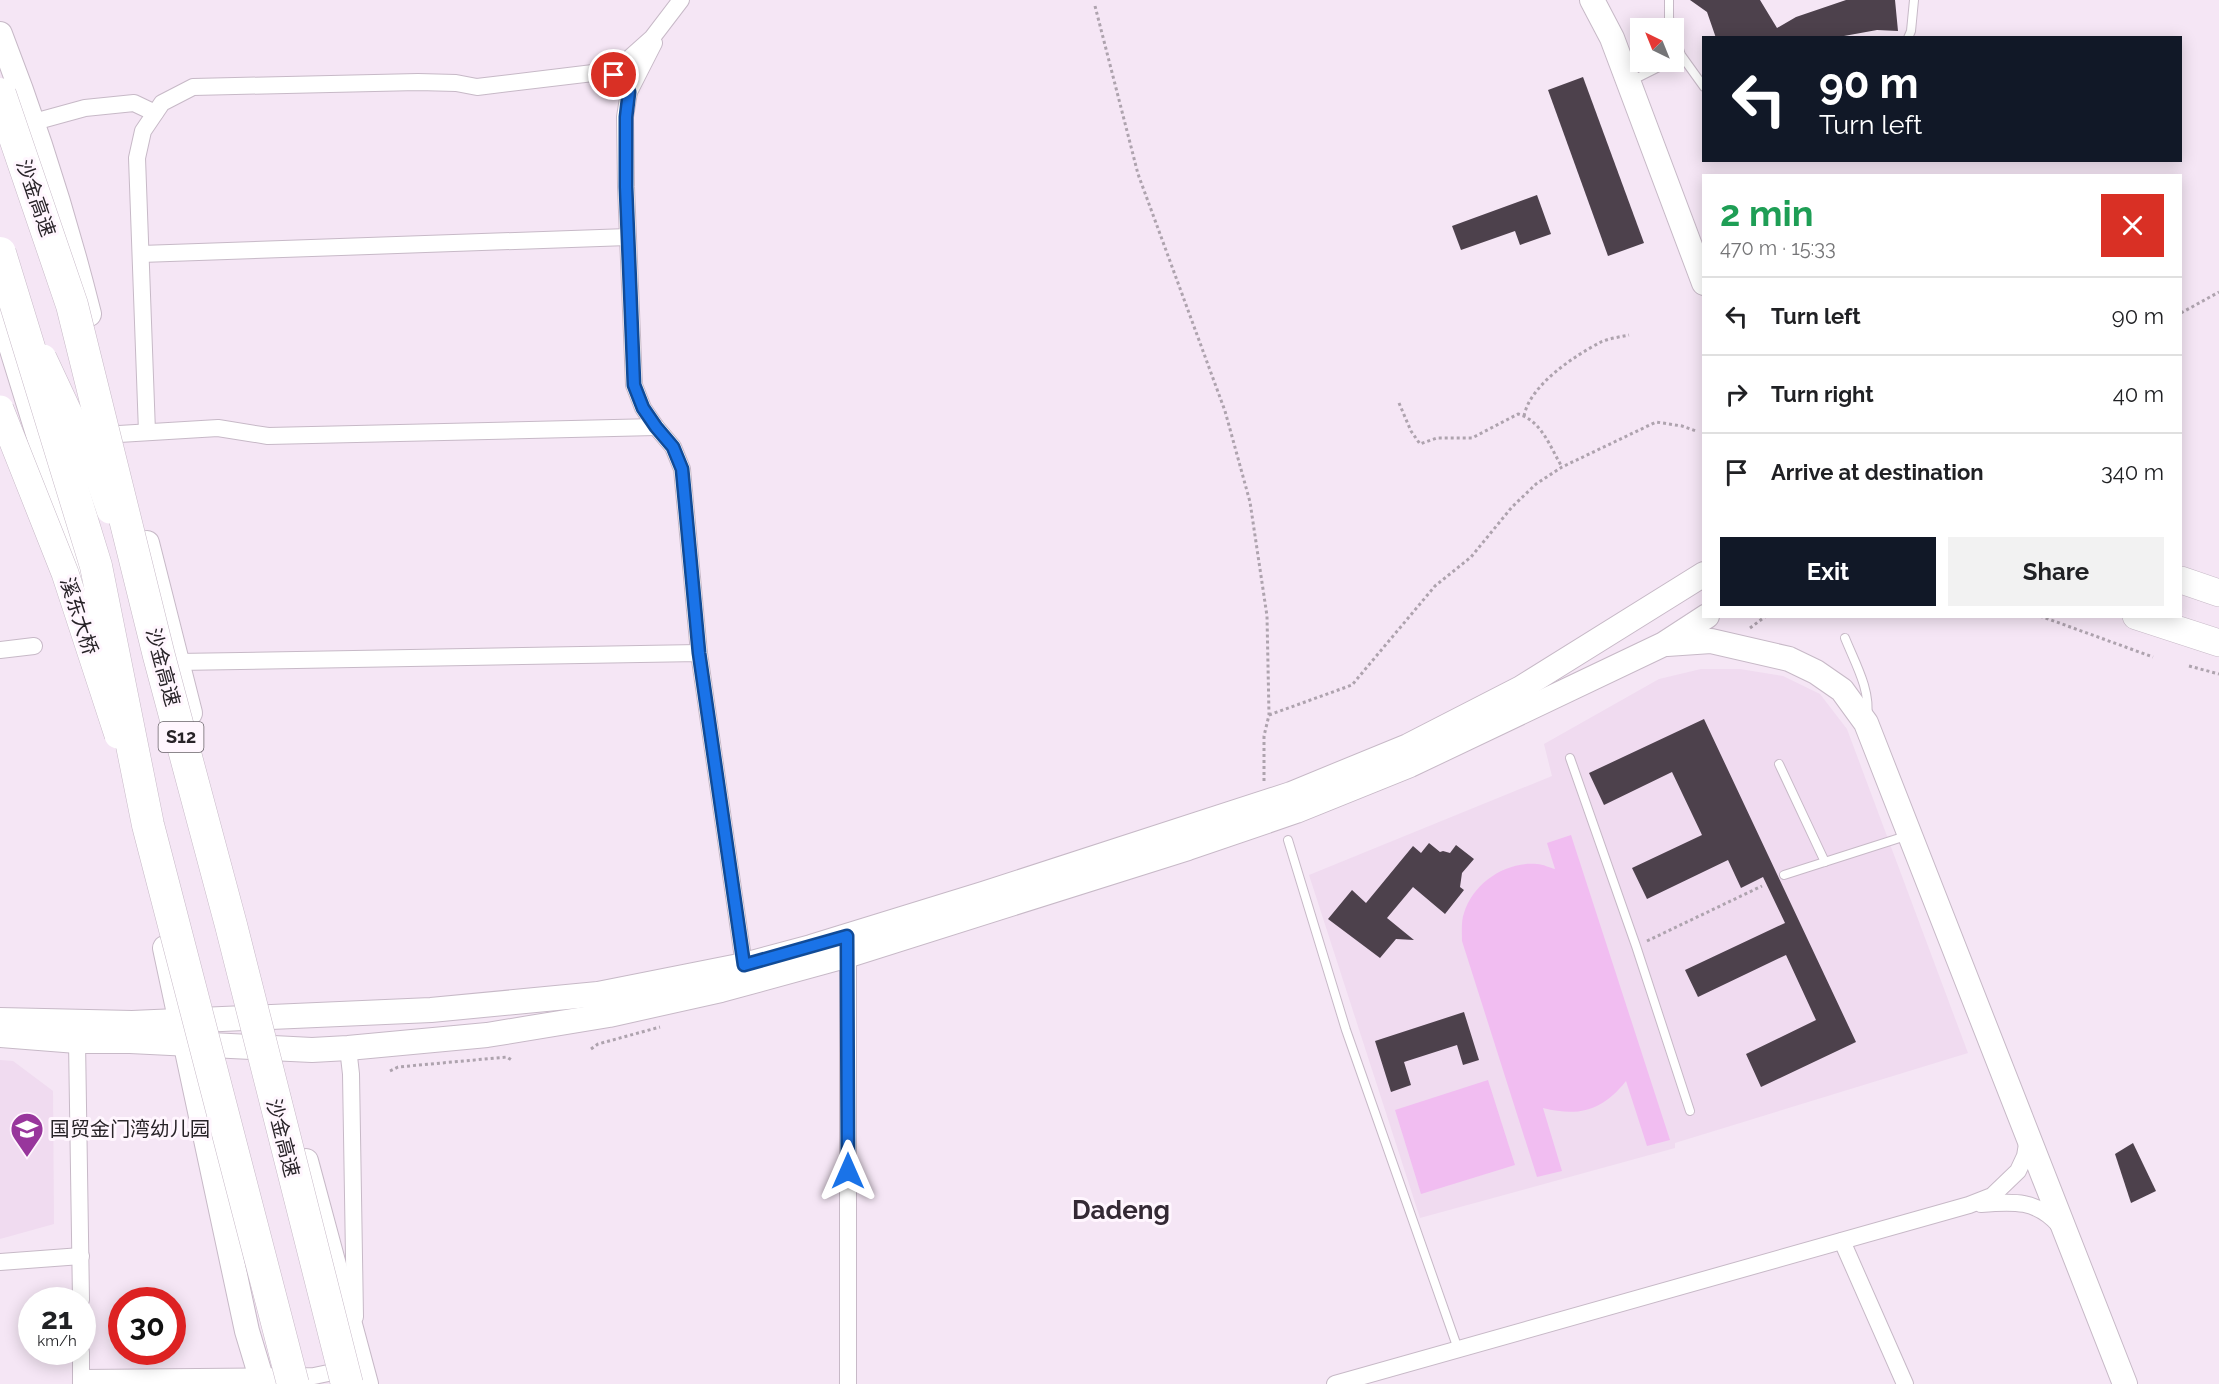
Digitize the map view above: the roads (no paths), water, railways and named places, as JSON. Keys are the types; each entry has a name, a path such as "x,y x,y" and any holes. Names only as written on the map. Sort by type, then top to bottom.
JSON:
{"highway":[{"name":"沙金高速","path":"0,94 72,305 168,659 231,925 346,1384"},
{"name":"S12","path":"0,253 96,566 148,825 293,1384"}],"main road":[{"path":"1592,0 1612,38 1702,278"},
{"path":"0,34 34,122 69,233 119,434 168,659 366,1384"},
{"path":"0,271 99,478 168,659"},
{"path":"0,311 102,643 247,1331 261,1380"},
{"name":"溪东大桥","path":"0,409 65,573 148,825"},
{"path":"0,1020 132,1023 275,1048 312,1050 487,1035 609,1015 721,990 848,946 983,894 1269,801 1408,746 1521,688 1702,575"},
{"path":"2182,580 2219,593"},
{"path":"0,1035 76,1041 183,1032 267,1017 431,1010 598,994 848,946 1188,848 1296,811 1410,765 1664,644 1704,618"},
{"path":"2142,618 2219,643"},
{"path":"1664,644 1711,640 1789,658 1816,672 1842,690 1866,723 2125,1384"}],"street":[{"path":"147,432 137,158 143,131 162,103 193,87 418,81 456,82 477,87 596,72 624,63 652,38 679,3"},
{"path":"679,3 642,63 629,92 626,117 634,385 643,408 673,447 682,469 699,653 744,965"},
{"path":"596,72 614,75 624,81 629,92"},
{"path":"34,122 85,108 134,104 155,113"},
{"path":"141,254 628,237"},
{"path":"119,434 218,428 268,436 656,427"},
{"path":"0,650 34,646"},
{"path":"168,659 699,653"},
{"path":"848,946 848,1384"},
{"path":"76,1041 81,1287"},
{"path":"81,1365 81,1381 261,1380 314,1376 333,1372 351,1357 355,1340 351,1074 348,1048"},
{"path":"1335,1384 1717,1274 1969,1205 1992,1196 2018,1171 2025,1156 2029,1137"},
{"path":"1969,1205 2000,1202 2039,1207 2049,1213 2065,1231"},
{"path":"1842,1241 1905,1384"},
{"path":"0,1262 81,1256"}],"lane":[{"path":"1669,0 1669,18"},
{"path":"1909,36 1914,0"},
{"path":"1684,65 1702,85"},
{"path":"1628,83 1649,72"},
{"path":"1845,638 1864,686 1868,705 1866,723"},
{"path":"1570,758 1636,946 1690,1111"},
{"path":"1779,764 1825,862"},
{"path":"1785,875 1910,835"},
{"path":"1288,840 1346,1030 1458,1349"}],"place":[{"name":"国贸金门湾幼儿园","path":"27,1158"}],"district":[{"name":"Dadeng","path":"1121,1210"}]}
